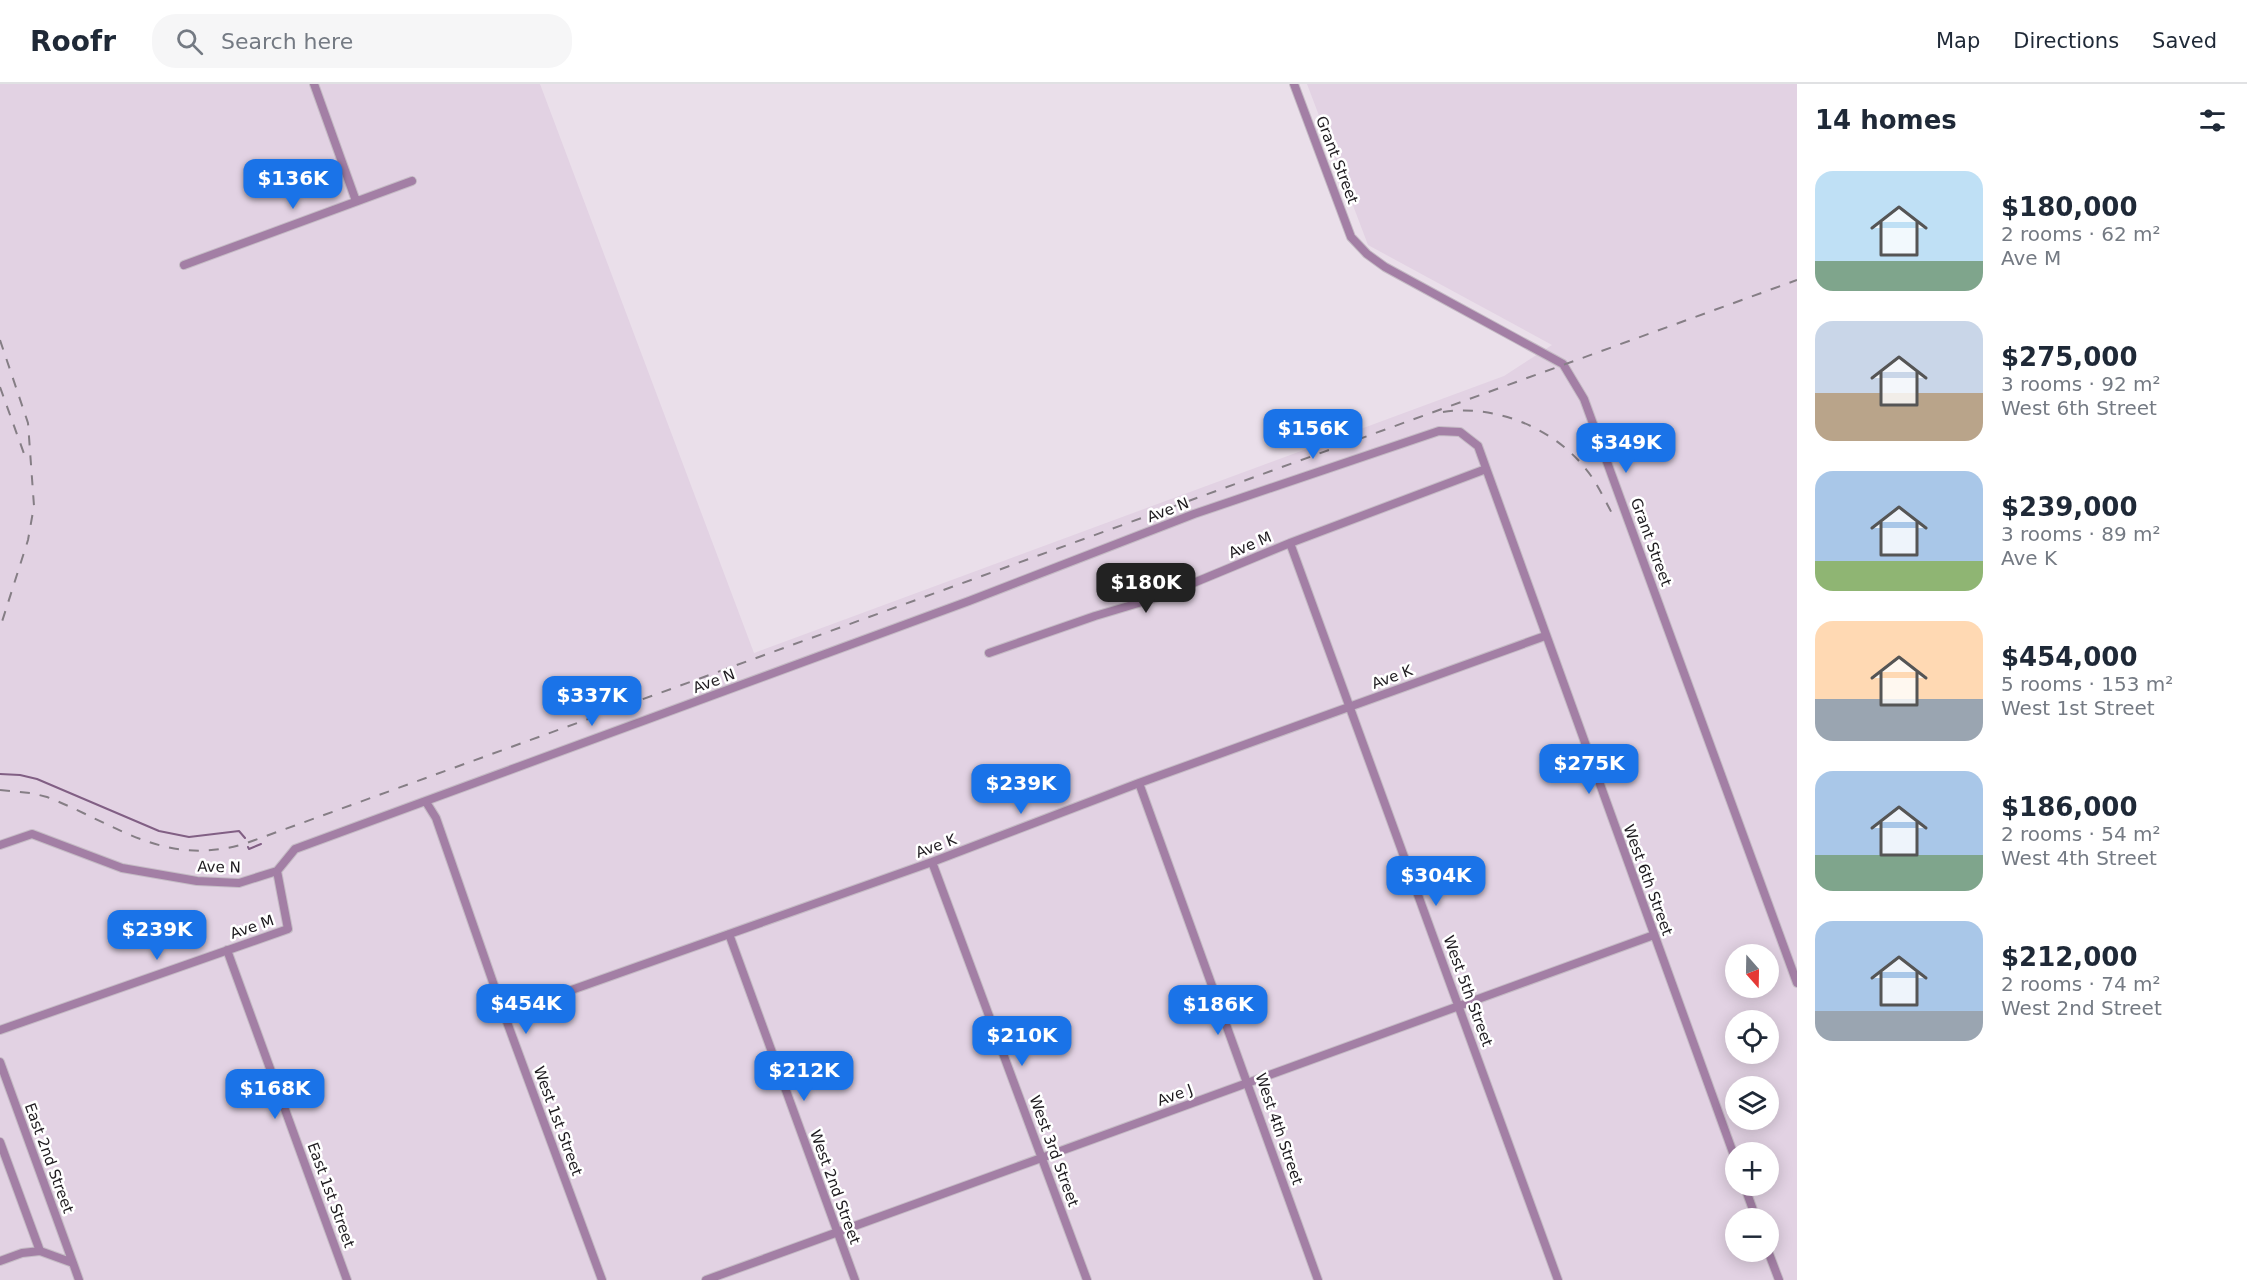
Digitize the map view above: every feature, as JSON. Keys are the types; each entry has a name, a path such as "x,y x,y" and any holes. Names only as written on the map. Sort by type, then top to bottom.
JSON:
{"street":[{"path":"314,84 356,201"},
{"name":"Grant Street","path":"1294,84 1351,237 1367,254 1385,267 1563,364 1584,399 1797,983"},
{"path":"184,265 412,181"},
{"name":"West 6th Street","path":"1439,431 1460,432 1478,446 1729,1142"},
{"name":"Ave N","path":"0,845 32,834 122,868 197,881 240,883 277,871 295,849 969,601 1194,514 1439,431"},
{"name":"Ave M","path":"989,653 1095,616 1162,596 1290,543 1486,469"},
{"name":"West 5th Street","path":"1290,543 1558,1280"},
{"name":"Ave K","path":"504,1014 932,862 1139,783 1545,636"},
{"name":"West 4th Street","path":"1139,783 1318,1280"},
{"name":"West 1st Street","path":"426,802 435,818 602,1280"},
{"name":"West 3rd Street","path":"932,862 1087,1280"},
{"name":"Ave M","path":"0,1030 288,929 277,871"},
{"name":"West 2nd Street","path":"729,934 855,1280"},
{"name":"Ave J","path":"706,1280 1654,935"},
{"name":"East 1st Street","path":"227,950 347,1280"},
{"name":"East 2nd Street","path":"0,1062 79,1280"},
{"path":"0,1143 40,1251"},
{"path":"0,1261 22,1253 40,1251 73,1263"},
{"path":"1772,1262 1779,1280"}],"shaded area":[{"path":"0,84 540,84 754,653 1504,376 1552,345 1368,245 1307,84 1797,84 1797,1280 0,1280"}],"waterway":[{"path":"0,774 37,779 159,831 189,837 239,831 245,838"},
{"path":"248,847 249,849 261,844"}],"railway":[{"path":"0,790 47,797 142,840 165,847 215,850 244,844 1797,280"},
{"path":"0,340 28,423 34,506 28,540 0,628"},
{"path":"0,387 27,462"},
{"path":"1443,412 1463,410 1502,416 1522,422 1557,441 1585,468 1614,517"}]}
